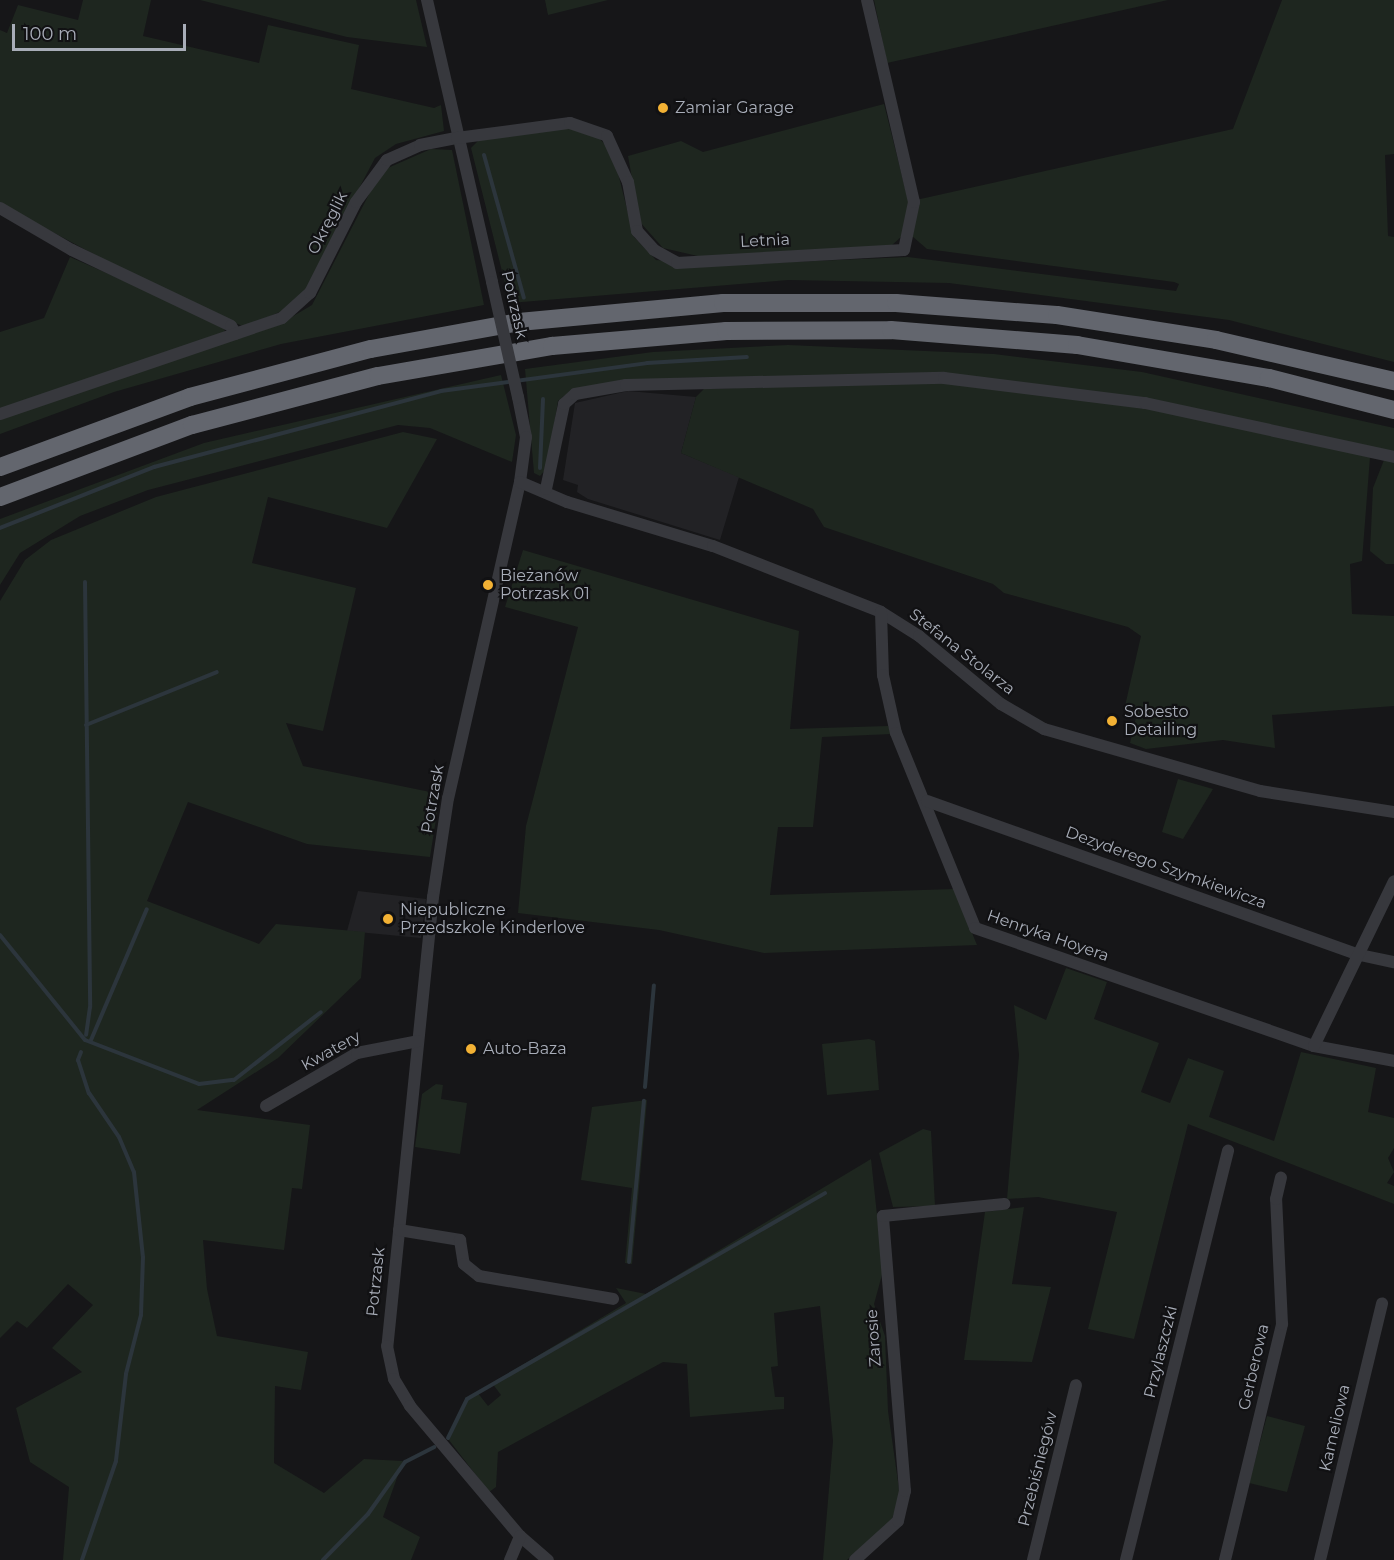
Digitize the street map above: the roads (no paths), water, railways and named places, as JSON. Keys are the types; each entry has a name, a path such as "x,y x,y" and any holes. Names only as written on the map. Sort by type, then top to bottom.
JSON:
{"highway":[{"path":"0,467 190,397 371,349 519,322 712,304 896,303 1068,317 1216,339 1394,381"},
{"path":"0,497 192,425 333,387 552,346 715,331 891,330 1077,345 1269,378 1394,410"}],"street":[{"name":"Potrzask","path":"427,0 526,437 520,482 448,798 418,1041 387,1343 394,1379 520,1536 549,1560"},
{"name":"Letnia","path":"457,138 570,123 607,136 625,172 637,231 654,250 677,263 904,250 914,202 867,0"},
{"name":"Okręglik","path":"0,414 236,334 298,307 356,202 387,160 420,145 457,138"},
{"path":"0,208 82,255 231,326 236,334"},
{"path":"546,489 564,404 575,394 637,385 944,378 1145,403 1394,456"},
{"name":"Stefana Stolarza","path":"520,482 546,489 567,502 713,546 881,612 919,636 1001,704 1044,729 1260,791 1394,812"},
{"name":"Henryka Hoyera","path":"881,612 882,675 896,733 927,801 975,928 1314,1046 1394,1061"},
{"name":"Dezyderego Szymkiewicza","path":"927,801 1360,955 1394,962"},
{"path":"1314,1046 1394,881"},
{"name":"Kwatery","path":"266,1106 357,1053 418,1041"},
{"name":"Przylaszczki","path":"1125,1560 1228,1151"},
{"name":"Gerberowa","path":"1225,1560 1282,1324 1276,1199 1281,1178"},
{"name":"Zarosie","path":"855,1560 898,1521 905,1491 884,1216 1004,1204"},
{"path":"399,1230 460,1240 464,1264 480,1276 613,1299"},
{"name":"Kameliowa","path":"1320,1560 1382,1303"},
{"name":"Przebiśniegów","path":"1033,1560 1076,1385"},
{"path":"510,1560 520,1536"}],"waterway":[{"path":"484,155 524,298"},
{"path":"0,528 154,467 441,391 647,363 747,357"},
{"path":"540,468 543,399"},
{"path":"85,582 90,1007 86,1035"},
{"path":"86,725 217,672"},
{"path":"91,1040 147,909"},
{"path":"0,935 85,1040 199,1084 234,1080 321,1012"},
{"path":"645,1087 654,985"},
{"path":"81,1052 78,1060 89,1093 119,1137 134,1172 143,1257 141,1315 126,1374 116,1461 82,1560"},
{"path":"629,1262 644,1101"},
{"path":"448,1438 467,1399 825,1193"},
{"path":"323,1560 368,1514 405,1462 434,1447"}],"place":[{"name":"Zamiar Garage","path":"663,108"},
{"name":"Bieżanów Potrzask 01","path":"488,585"},
{"name":"Sobesto Detailing","path":"1112,721"},
{"name":"Niepubliczne Przedszkole Kinderlove","path":"388,919"},
{"name":"Auto-Baza","path":"471,1049"}]}
